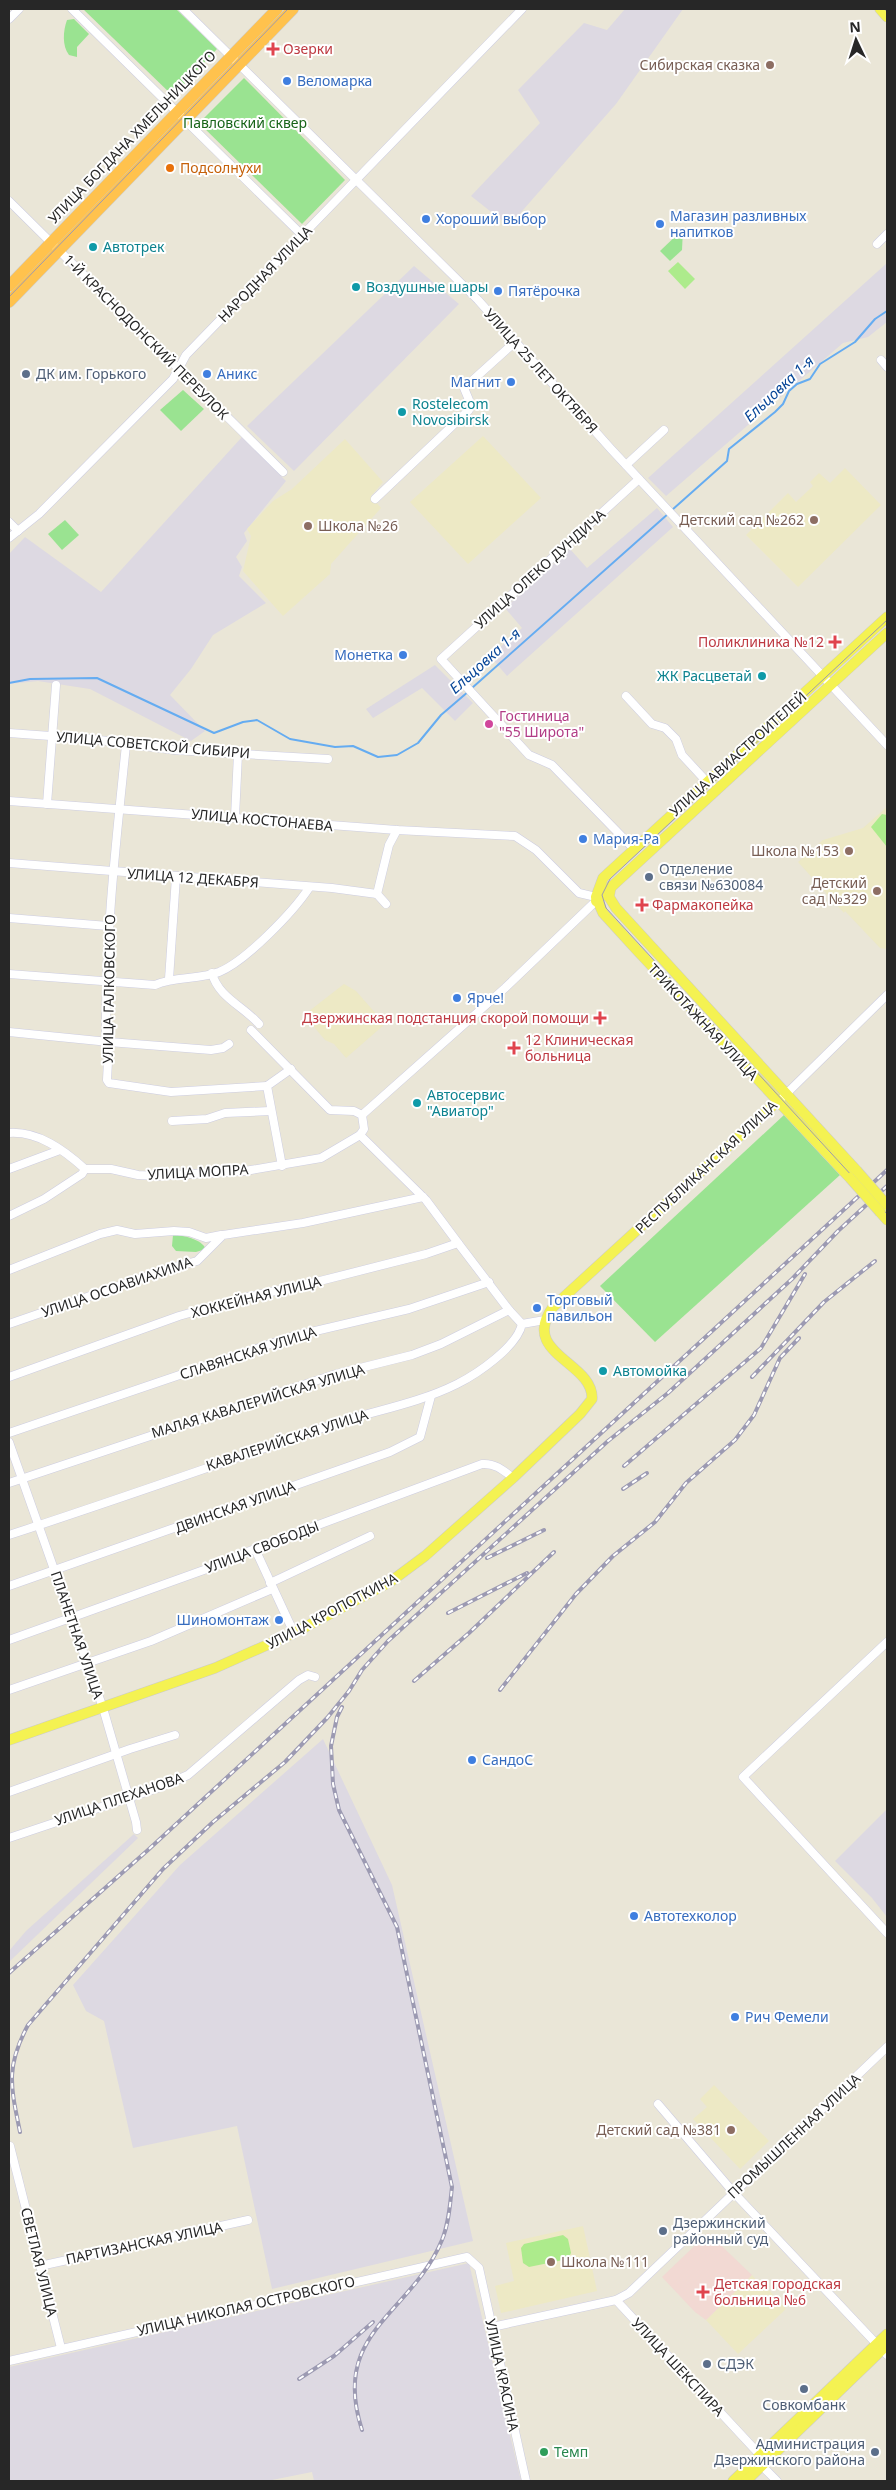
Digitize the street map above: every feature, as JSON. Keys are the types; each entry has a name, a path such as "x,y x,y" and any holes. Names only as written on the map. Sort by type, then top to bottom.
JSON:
{"highway":[{"name":"УЛИЦА БОГДАНА ХМЕЛЬНИЦКОГО","path":"235,60 277,9"},
{"name":"УЛИЦА БОГДАНА ХМЕЛЬНИЦКОГО","path":"9,302 54,247 181,115 235,60 293,9"},
{"name":"УЛИЦА БОГДАНА ХМЕЛЬНИЦКОГО","path":"9,286 54,247"}],"main road":[{"path":"880,9 887,17"},
{"name":"УЛИЦА АВИАСТРОИТЕЛЕЙ","path":"596,899 599,885 610,871 887,617"},
{"name":"УЛИЦА АВИАСТРОИТЕЛЕЙ","path":"596,899 887,633"},
{"path":"610,871 610,879 614,884"},
{"name":"ТРИКОТАЖНАЯ УЛИЦА","path":"614,884 609,897 616,908 702,1003 782,1098"},
{"name":"ТРИКОТАЖНАЯ УЛИЦА","path":"596,899 603,913 694,1012 782,1098 854,1175 885,1212"},
{"path":"694,1012 694,1004 697,1002 702,1003"},
{"name":"РЕСПУБЛИКАНСКАЯ УЛИЦА","path":"545,1320 558,1302 782,1098"},
{"name":"УЛИЦА КРОПОТКИНА","path":"9,1740 216,1668 294,1633 400,1575 425,1556 513,1478 580,1414 592,1399 591,1387 585,1379 550,1346 544,1329 545,1320"},
{"path":"733,2481 759,2460 883,2348 887,2334"},
{"path":"746,2481 759,2460"}],"street":[{"path":"9,19 19,9"},
{"path":"72,9 302,235"},
{"name":"УЛИЦА 25 ЛЕТ ОКТЯБРЯ","path":"183,9 478,300 626,465 887,746"},
{"name":"НАРОДНАЯ УЛИЦА","path":"9,538 39,514 144,409 173,379 186,355 522,9"},
{"name":"1-Й КРАСНОДОНСКИЙ ПЕРЕУЛОК","path":"9,201 283,472"},
{"path":"877,244 887,234"},
{"path":"375,499 469,410 469,400 464,388 514,342"},
{"path":"880,360 887,367"},
{"path":"626,465 664,430"},
{"name":"УЛИЦА ОЛЕКО ДУНДИЧА","path":"634,849 552,765 529,755 441,659 639,479"},
{"path":"9,522 18,531"},
{"path":"47,804 56,685"},
{"path":"626,696 652,724 665,728 676,739 682,755 707,782"},
{"name":"УЛИЦА СОВЕТСКОЙ СИБИРИ","path":"9,733 92,739 126,745 328,759"},
{"name":"УЛИЦА ГАЛКОВСКОГО","path":"126,745 108,926 106,1036 109,1042 107,1080 109,1083 171,1092 267,1086"},
{"path":"235,817 238,754"},
{"name":"УЛИЦА КОСТОНАЕВА","path":"9,801 397,830 515,836 536,850 579,893 596,899"},
{"path":"386,904 377,894 389,845 397,830"},
{"name":"УЛИЦА 12 ДЕКАБРЯ","path":"9,863 309,888 332,888 377,894"},
{"path":"169,979 176,877"},
{"path":"9,974 156,985 169,979 190,979 212,974 232,964 252,948 294,909 309,888"},
{"path":"362,1115 510,984 596,899"},
{"path":"9,918 108,926"},
{"path":"212,974 215,985 220,992 259,1024"},
{"name":"РЕСПУБЛИКАНСКАЯ УЛИЦА","path":"782,1098 887,995"},
{"path":"252,1030 330,1110 354,1111 362,1115"},
{"path":"9,1032 211,1050 223,1048 229,1044"},
{"path":"282,1166 270,1111 267,1086 291,1069"},
{"path":"172,1121 207,1119 225,1113 270,1111"},
{"path":"362,1115 364,1130 360,1135 423,1197 489,1282 507,1312 522,1324 545,1320"},
{"path":"9,1133 28,1134 60,1150 85,1169 82,1174 44,1199 9,1216"},
{"name":"УЛИЦА МОПРА","path":"85,1169 111,1169 138,1175 158,1176 245,1171 321,1158 360,1135"},
{"path":"9,1169 60,1150"},
{"path":"9,1270 100,1234 117,1230 135,1234 174,1231 189,1232 206,1238 303,1223 423,1197"},
{"name":"УЛИЦА ОСОАВИАХИМА","path":"9,1324 197,1260 223,1234"},
{"path":"206,1238 210,1248"},
{"name":"ХОККЕЙНАЯ УЛИЦА","path":"9,1377 179,1316 243,1298 312,1283 426,1254 458,1242"},
{"name":"СЛАВЯНСКАЯ УЛИЦА","path":"9,1434 294,1336 409,1309 489,1282"},
{"name":"МАЛАЯ КАВАЛЕРИЙСКАЯ УЛИЦА","path":"9,1483 336,1374 412,1355 448,1341 507,1312"},
{"name":"КАВАЛЕРИЙСКАЯ УЛИЦА","path":"9,1535 331,1425 431,1396 469,1378 485,1367 517,1335 522,1324"},
{"name":"ДВИНСКАЯ УЛИЦА","path":"9,1586 120,1549 390,1452 420,1437 431,1396"},
{"name":"ПЛАНЕТНАЯ УЛИЦА","path":"9,1442 103,1708 136,1830"},
{"name":"УЛИЦА СВОБОДЫ","path":"9,1640 215,1566 255,1549 482,1464 489,1464 502,1469 513,1478"},
{"path":"9,1690 151,1641 271,1586 370,1536"},
{"path":"255,1549 294,1633"},
{"path":"887,1642 743,1777 887,1933"},
{"name":"УЛИЦА ПЛЕХАНОВА","path":"9,1838 158,1788 192,1772 299,1680 308,1675 315,1677"},
{"path":"9,1792 116,1754 175,1736"},
{"name":"ПРОМЫШЛЕННАЯ УЛИЦА","path":"492,2327 616,2300 629,2293 887,2047"},
{"path":"658,2104 734,2193 883,2348"},
{"name":"СВЕТЛАЯ УЛИЦА","path":"10,2146 62,2348"},
{"name":"ПАРТИЗАНСКАЯ УЛИЦА","path":"40,2266 248,2220"},
{"name":"УЛИЦА НИКОЛАЯ ОСТРОВСКОГО","path":"9,2361 462,2256 471,2258 479,2268"},
{"name":"УЛИЦА КРАСИНА","path":"479,2268 526,2481"},
{"name":"УЛИЦА ШЕКСПИРА","path":"616,2300 776,2481"}],"shaded area":[{"path":"625,9 683,9 616,104 509,226 471,196 540,123 518,90 584,23 607,30"},
{"path":"887,263 887,322 868,337 843,343 666,496 648,478"},
{"path":"414,266 459,304 294,471 247,426"},
{"path":"483,436 541,498 468,564 410,502"},
{"path":"242,437 286,481 244,533 247,541 236,557 242,567 239,576 266,603 213,635 191,669 170,695 205,731 191,741 90,689 38,681 9,684 9,554 25,537 101,592"},
{"name":"Школа №26","path":"345,439 383,482 371,496 381,508 331,564 330,574 283,616 243,571 251,536 247,529 273,501 292,489"},
{"name":"Детский сад №262","path":"845,468 881,505 798,587 746,535 788,493 796,502 813,486 810,482 819,473 830,483"},
{"path":"657,508 673,527 507,676 490,656 522,628 505,608 570,549 587,568"},
{"path":"435,665 473,703 455,721 422,688 373,718 366,709"},
{"name":"Школа №153","path":"887,807 887,949 880,948 845,911 844,913 798,862 823,840 863,828"},
{"path":"344,984 356,991 385,1024 346,1058 334,1044 325,1040 304,1015"},
{"path":"323,1739 392,1885 473,2241 272,2289 237,2126 133,2148 104,2021 86,2011 73,1985 180,1865"},
{"path":"887,1809 887,1917 872,1898 835,1861"},
{"path":"134,1834 138,1838 9,1962 9,1951 26,1931"},
{"name":"Детский сад №381","path":"714,2085 769,2141 740,2169 693,2119 707,2107 700,2099"},
{"name":"Школа №111","path":"583,2226 597,2291 501,2313 495,2286 514,2281 506,2243"},
{"path":"708,2233 752,2275 706,2320 695,2312 662,2277"},
{"path":"469,2263 521,2481 314,2481 312,2472 267,2481 9,2481 9,2367"},
{"path":"752,2275 758,2282 760,2280 786,2309 738,2354 706,2320"}],"green space":[{"name":"Павловский сквер","path":"83,9 176,9 217,49 173,96"},
{"path":"74,19 89,34 77,47 77,57 69,55 64,43 67,20"},
{"name":"Павловский сквер","path":"244,78 345,180 302,224 199,123"},
{"path":"683,229 682,250 670,261 660,251"},
{"path":"678,262 695,279 685,289 668,271"},
{"path":"183,390 204,409 181,431 160,410"},
{"path":"65,520 79,535 62,550 48,534"},
{"path":"882,814 887,815 887,847 871,827"},
{"path":"784,1115 840,1175 655,1342 600,1286"},
{"path":"173,1235 196,1240 206,1249 196,1252 176,1251 172,1246"},
{"path":"563,2235 568,2239 571,2253 568,2259 529,2267 523,2263 521,2248 524,2244"}],"waterway":[{"name":"Ельцовка 1-я","path":"672,510 727,461 729,449 775,412 783,404 789,391 797,384 810,379 820,364 855,342 875,319 887,311"},
{"name":"Ельцовка 1-я","path":"472,688 669,513"},
{"name":"Ельцовка 1-я","path":"9,683 30,679 97,678 214,733 243,722 257,720 290,739 335,747 353,746 378,757 397,755 418,743 441,715 469,691"}],"tram line":[{"path":"9,297 288,9"},
{"path":"887,620 610,879 602,895 606,908 887,1214"}],"railway":[{"path":"9,1973 148,1850 887,1170"},
{"path":"20,2132 14,2102 12,2078 16,2054 28,2025 163,1869 213,1822 285,1762 327,1718 349,1691 362,1670 388,1641 608,1441 668,1393 792,1279 838,1231 887,1186"},
{"path":"752,1377 824,1302 875,1261"},
{"path":"624,1466 761,1348 805,1274"},
{"path":"500,1690 576,1594 613,1556 655,1522 686,1483 735,1440 754,1415 780,1358 799,1338"},
{"path":"623,1489 647,1473"},
{"path":"487,1558 544,1530"},
{"path":"414,1681 469,1633 554,1552"},
{"path":"448,1613 527,1573"},
{"path":"342,1707 337,1717 331,1746 333,1784 339,1810 397,1927 452,2187 449,2214 444,2234 428,2266 378,2326 365,2346 357,2369 355,2396 362,2430"},
{"path":"299,2379 334,2356 373,2322"}],"place":[{"name":"Озерки","path":"273,49"},
{"name":"Сибирская сказка","path":"770,65"},
{"name":"Веломарка","path":"287,81"},
{"name":"Подсолнухи","path":"170,168"},
{"name":"Хороший выбор","path":"426,219"},
{"name":"Магазин разливных напитков","path":"660,224"},
{"name":"Автотрек","path":"93,247"},
{"name":"Воздушные шары","path":"356,287"},
{"name":"Пятёрочка","path":"498,291"},
{"name":"ДК им. Горького","path":"26,374"},
{"name":"Аникс","path":"207,374"},
{"name":"Магнит","path":"511,382"},
{"name":"Rostelecom Novosibirsk","path":"402,412"},
{"name":"Детский сад №262","path":"814,520"},
{"name":"Школа №26","path":"308,526"},
{"name":"Поликлиника №12","path":"835,642"},
{"name":"Монетка","path":"403,655"},
{"name":"ЖК Расцветай","path":"762,676"},
{"name":"Гостиница \"55 Широта\"","path":"489,724"},
{"name":"Мария-Ра","path":"583,839"},
{"name":"Школа №153","path":"849,851"},
{"name":"Отделение связи №630084","path":"649,877"},
{"name":"Детский сад №329","path":"877,891"},
{"name":"Фармакопейка","path":"642,905"},
{"name":"Ярче!","path":"457,998"},
{"name":"Дзержинская подстанция скорой помощи","path":"600,1018"},
{"name":"12 Клиническая больница","path":"514,1048"},
{"name":"Автосервис \"Авиатор\"","path":"417,1103"},
{"name":"Торговый павильон","path":"537,1308"},
{"name":"Автомойка","path":"603,1371"},
{"name":"Шиномонтаж","path":"279,1620"},
{"name":"СандоС","path":"472,1760"},
{"name":"Автотехколор","path":"634,1916"},
{"name":"Рич Фемели","path":"735,2017"},
{"name":"Детский сад №381","path":"731,2130"},
{"name":"Дзержинский районный суд","path":"663,2231"},
{"name":"Школа №111","path":"551,2262"},
{"name":"Детская городская больница №6","path":"703,2292"},
{"name":"СДЭК","path":"707,2364"},
{"name":"Совкомбанк","path":"804,2389"},
{"name":"Темп","path":"544,2452"},
{"name":"Администрация Дзержинского района","path":"875,2452"}]}
